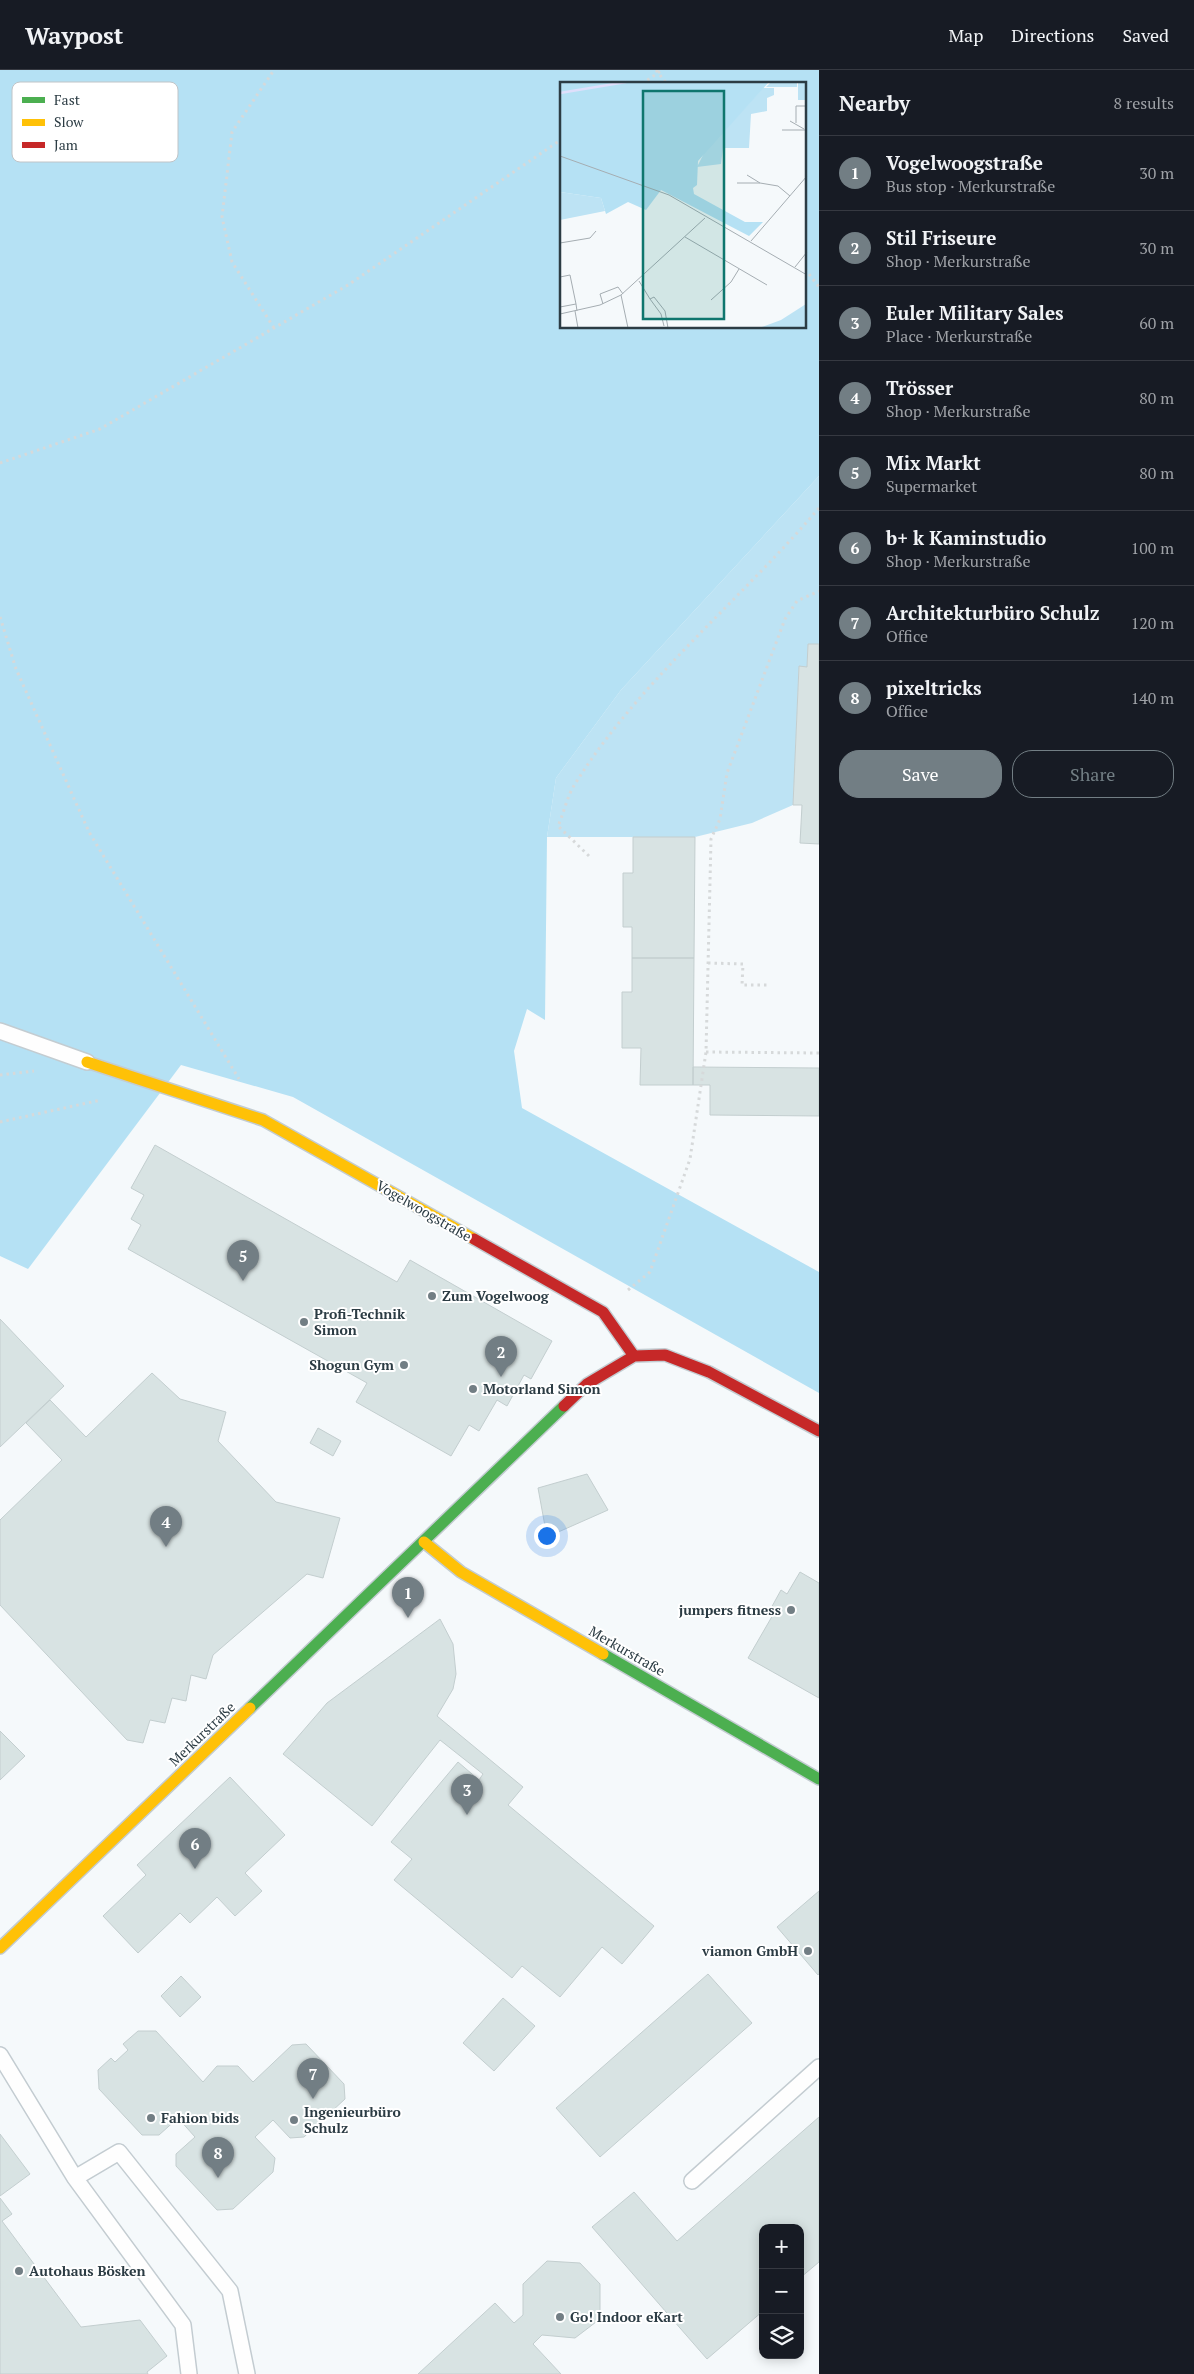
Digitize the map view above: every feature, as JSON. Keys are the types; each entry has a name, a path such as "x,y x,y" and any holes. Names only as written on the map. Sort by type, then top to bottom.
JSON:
{"street":[{"name":"Vogelwoogstraße","path":"87,1062 263,1120 603,1312 634,1356"},
{"path":"634,1356 665,1355 700,1369 819,1431"},
{"name":"Merkurstraße","path":"0,1948 587,1384 634,1356"},
{"name":"Merkurstraße","path":"424,1542 461,1572 819,1779"}],"lane":[{"name":"Vogelwoogstraße","path":"0,1031 87,1062"},
{"path":"0,2055 75,2178 183,2325 190,2374"},
{"path":"692,2181 819,2067"},
{"path":"75,2178 119,2152 230,2291 247,2374"}],"path":[{"path":"274,70 232,132 222,217 232,262 274,328"},
{"path":"645,82 659,71 666,82"},
{"path":"0,463 100,429 348,285 560,140"},
{"path":"806,269 819,287"},
{"path":"589,856 558,826 574,785 635,702 793,539 819,508"},
{"path":"628,1290 650,1272 690,1159 706,1052 711,839 720,819 727,774 785,619 797,601 819,591"},
{"path":"0,617 16,669 89,832 240,1082"},
{"path":"708,963 743,964 742,985 770,986"},
{"path":"706,1052 819,1053"},
{"path":"0,1122 107,1099"}],"shaded area":[{"path":"0,70 819,70 819,476 621,690 556,778 547,837 545,1020 527,1009 514,1051 522,1108 819,1272 819,1393 293,1097 181,1065 28,1269 0,1256"},
{"path":"819,476 819,644 808,644 807,667 799,667 793,805 752,823 695,837 547,837 556,778 621,690"}],"building":[{"path":"808,644 819,644 819,844 800,843 802,805 793,805 799,666 807,667"},
{"path":"633,837 695,837 694,958 632,958 632,927 623,927 623,873 633,873"},
{"path":"632,958 694,958 693,1085 640,1085 641,1048 622,1048 622,992 632,992"},
{"path":"693,1067 819,1068 819,1116 710,1115 710,1085 693,1085"},
{"path":"155,1145 397,1282 410,1260 552,1341 531,1379 524,1375 507,1406 497,1400 479,1431 469,1425 451,1456 356,1402 367,1383 128,1249 141,1225 131,1219 144,1195 131,1188"},
{"path":"0,1319 64,1386 0,1447"},
{"path":"152,1373 180,1399 226,1412 218,1441 276,1502 340,1518 323,1578 307,1574 213,1655 206,1679 191,1675 186,1701 172,1698 165,1723 150,1720 143,1743 127,1740 0,1605 0,1520 62,1460 26,1423 50,1400 86,1437"},
{"path":"318,1428 341,1441 333,1456 310,1443"},
{"path":"587,1474 608,1510 547,1537 538,1488"},
{"path":"800,1572 819,1583 819,1698 748,1658 774,1613 770,1610 781,1590 787,1594"},
{"path":"440,1619 453,1644 456,1674 453,1689 437,1716 523,1787 508,1805 654,1926 622,1964 602,1947 560,1997 522,1966 512,1978 394,1880 412,1859 391,1842 458,1762 479,1780 483,1774 440,1740 372,1826 283,1754 327,1703"},
{"path":"0,1731 25,1756 0,1780"},
{"path":"230,1777 285,1835 245,1873 262,1891 235,1916 217,1897 190,1923 180,1913 138,1953 103,1916 146,1875 137,1865"},
{"name":"viamon GmbH","path":"819,1891 819,1974 818,1975 777,1927"},
{"path":"708,1974 752,2023 600,2157 556,2108"},
{"path":"181,1976 201,1997 180,2017 161,1996"},
{"path":"503,1998 535,2026 494,2071 463,2043"},
{"path":"138,2031 156,2031 203,2082 217,2066 238,2066 253,2082 292,2045 306,2044 344,2084 345,2099 304,2137 290,2138 273,2120 255,2137 275,2158 273,2172 233,2209 217,2210 176,2166 176,2154 195,2137 178,2118 159,2135 142,2135 99,2089 98,2070 111,2058 115,2062 128,2050 123,2044"},
{"path":"819,2117 819,2262 804,2275 804,2224 759,2224 759,2314 707,2359 592,2227 634,2192 677,2241"},
{"path":"0,2134 30,2174 0,2196"},
{"name":"Autohaus Bösken","path":"0,2198 12,2214 2,2221 81,2327 140,2320 167,2356 147,2372 148,2374 0,2374"},
{"name":"Go! Indoor eKart","path":"547,2261 580,2263 600,2284 600,2319 575,2338 542,2335 533,2344 561,2374 418,2374 495,2303 514,2323 523,2315 523,2284"}],"traffic: fast":[{"path":"250,1708 564,1406"},
{"path":"603,1654 819,1779"}],"traffic: slow":[{"path":"87,1062 263,1120 474,1239"},
{"path":"424,1542 461,1572 603,1654"},
{"path":"0,1948 250,1708"}],"traffic: jam":[{"path":"474,1239 603,1312 634,1356"},
{"path":"564,1406 587,1384 634,1356 665,1355 709,1372 819,1431"}],"place":[{"name":"Mix Markt","path":"243,1281"},
{"name":"Zum Vogelwoog","path":"432,1296"},
{"name":"Profi-Technik Simon","path":"304,1322"},
{"name":"Shogun Gym","path":"404,1365"},
{"name":"Stil Friseure","path":"501,1377"},
{"name":"Motorland Simon","path":"473,1389"},
{"name":"Trösser","path":"166,1547"},
{"name":"jumpers fitness","path":"791,1610"},
{"name":"Vogelwoogstraße","path":"408,1618"},
{"name":"Euler Military Sales","path":"467,1815"},
{"name":"b+ k Kaminstudio","path":"195,1869"},
{"name":"viamon GmbH","path":"808,1951"},
{"name":"Architekturbüro Schulz","path":"313,2099"},
{"name":"Fahion bids","path":"151,2118"},
{"name":"Ingenieurbüro Schulz","path":"294,2120"},
{"name":"pixeltricks","path":"218,2178"},
{"name":"Autohaus Bösken","path":"19,2271"},
{"name":"Go! Indoor eKart","path":"560,2317"}]}
